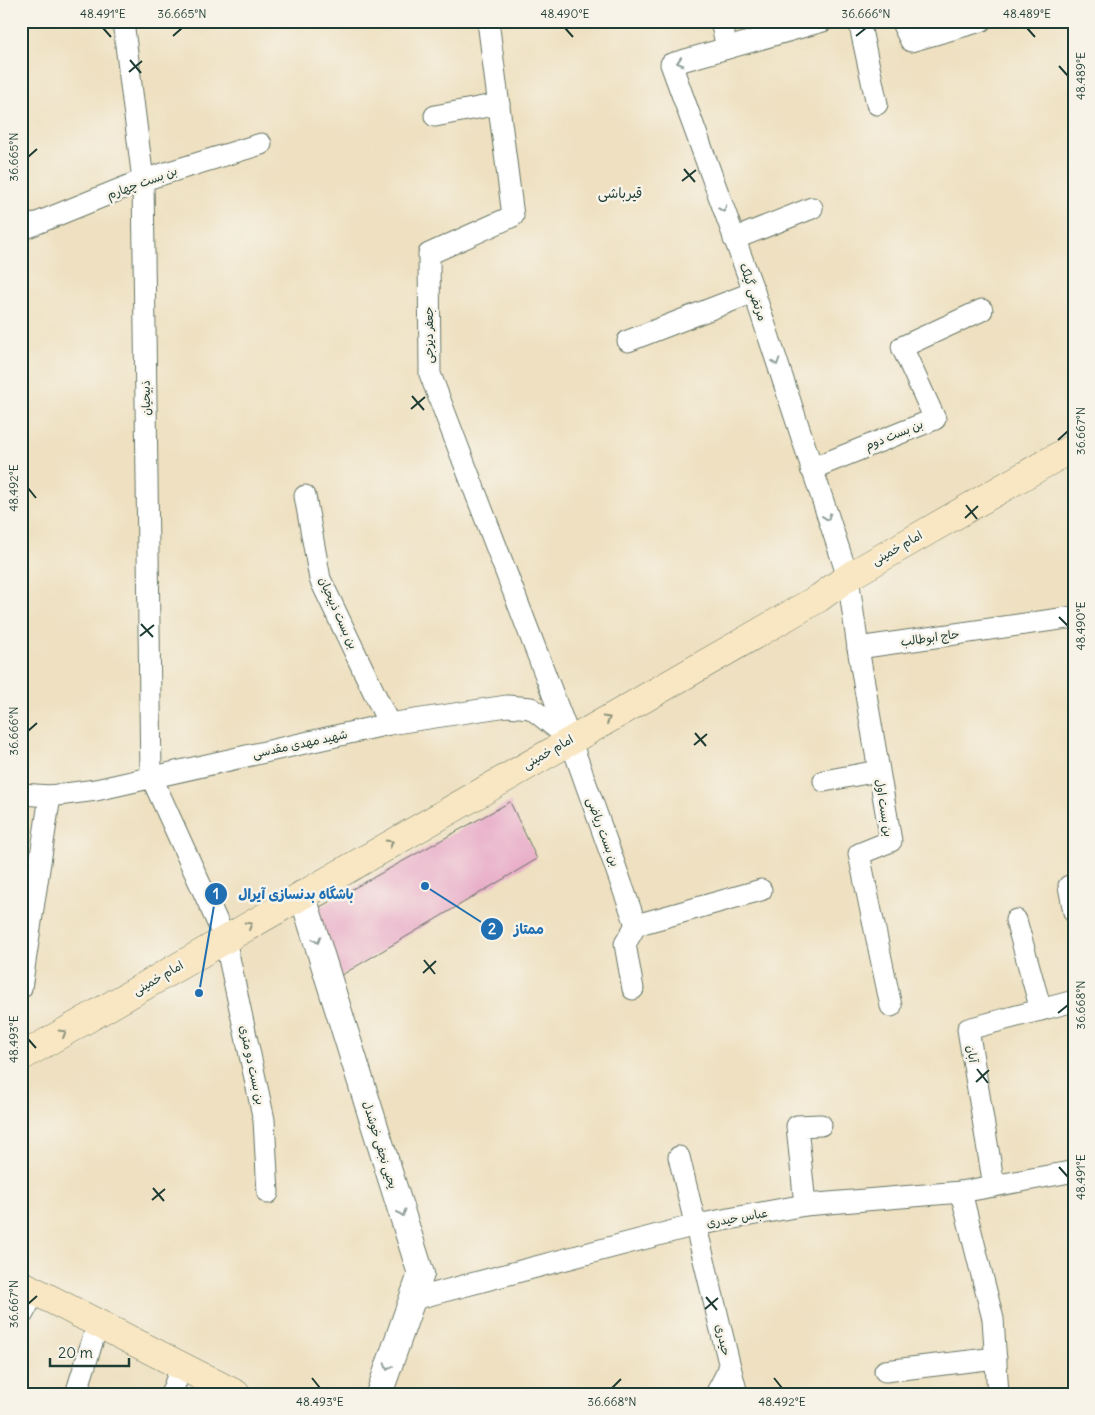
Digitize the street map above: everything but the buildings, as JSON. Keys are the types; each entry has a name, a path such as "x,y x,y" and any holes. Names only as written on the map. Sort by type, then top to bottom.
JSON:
{"main road":[{"name":"امام خمینی","path":"21,1057 570,739 819,598 848,577 1074,447"},
{"path":"25,1296 98,1323 236,1394"}],"street":[{"name":"ذبیحیان","path":"123,21 143,180 151,776"},
{"name":"جعفر دیزجی","path":"488,21 513,216 429,254 430,374 570,739"},
{"path":"721,21 727,48 823,21"},
{"path":"859,21 877,104"},
{"path":"902,21 911,40 981,21"},
{"name":"مرتضی گیلک","path":"727,48 671,64 754,292 811,470 848,577"},
{"path":"435,116 499,104"},
{"name":"بن بست چهارم","path":"25,228 143,180 261,144"},
{"path":"734,239 812,208"},
{"path":"628,341 754,292"},
{"name":"بن بست دوم","path":"811,470 935,418 902,347 982,310"},
{"name":"بن بست ذبیحیان","path":"305,496 320,579 390,724"},
{"path":"848,577 858,648"},
{"name":"حاج ابوطالب","path":"858,648 1074,617"},
{"name":"بن بست اول","path":"858,648 891,841 859,854 891,1006"},
{"name":"شهید مهدی مقدسی","path":"21,794 50,796 96,790 151,776 390,724 506,706 531,708 570,739"},
{"name":"بن بست ریاضی","path":"570,739 636,925"},
{"path":"824,780 878,772"},
{"name":"بن بست دو متری","path":"151,776 225,939 264,1120 268,1192"},
{"path":"21,988 50,796"},
{"path":"1069,886 1074,912"},
{"path":"633,989 625,944 636,925 761,890"},
{"name":"یحیی نجفی خوشدل","path":"302,894 421,1274 410,1300 379,1394"},
{"path":"1016,920 1041,1010"},
{"name":"آبان","path":"994,1186 968,1029 1074,1001"},
{"path":"805,1205 797,1126 821,1125"},
{"name":"حیدری","path":"679,1158 730,1367 716,1394"},
{"name":"عباس حیدری","path":"410,1300 696,1225 805,1205 961,1192 1070,1172"},
{"path":"961,1192 993,1319 998,1394"},
{"path":"76,1394 98,1323"},
{"path":"885,1370 996,1358"},
{"path":"171,1394 182,1366"},
{"path":"730,1367 738,1394"}],"place":[{"name":"ممتاز","path":"425,886"},
{"name":"باشگاه بدنسازی آیرال","path":"199,993"}],"district":[{"name":"قیرباشی","path":"620,193"}]}
